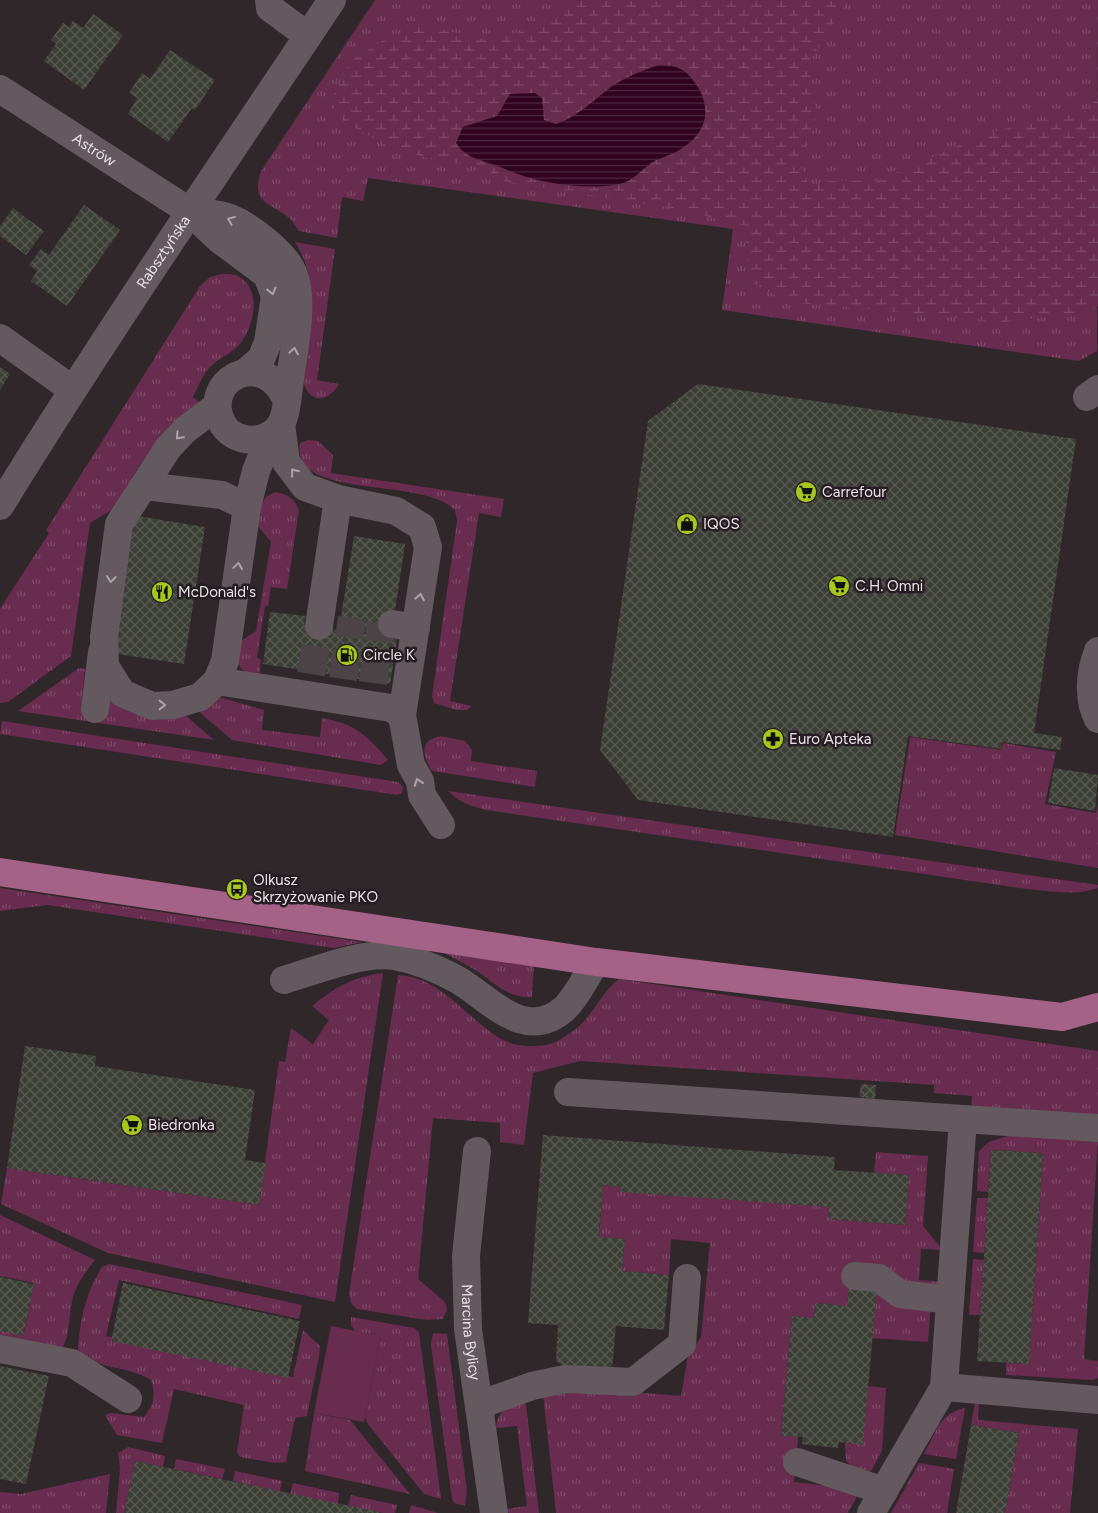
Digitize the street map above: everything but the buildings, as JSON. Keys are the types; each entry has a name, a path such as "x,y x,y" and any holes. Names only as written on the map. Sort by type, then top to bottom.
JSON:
{"main road":[{"path":"0,872 596,962 1062,1017 1098,1007"}],"street":[{"path":"269,0 270,8 308,36"},
{"name":"Rabsztyńska","path":"0,506 189,211 332,0"},
{"name":"Astrów","path":"0,89 189,211"},
{"path":"189,211 220,240 267,275 275,296 268,342 261,358 246,372 238,375 224,386 218,406 219,416 230,433 250,441 279,420"},
{"path":"104,636 105,666 122,693 152,706 173,705 200,697 217,680 224,661 246,507 256,471 279,420 297,333 297,292 294,274 279,253 251,230 229,218 189,211"},
{"path":"0,338 73,390"},
{"path":"246,372 259,373 271,378 280,387 279,420 286,462 305,487 338,499 396,510 422,527 428,547 404,626 402,715 411,766 420,781 422,795 440,825"},
{"path":"95,709 118,524 168,448 185,430 218,406"},
{"path":"144,486 222,494 246,507"},
{"path":"327,619 338,499"},
{"path":"1098,651 1090,688 1092,708 1098,719"},
{"path":"217,680 310,684 371,694 402,715"},
{"path":"284,980 358,958 393,956 427,964 458,980 509,1017 535,1022 550,1018 565,1008 596,962"},
{"path":"568,1092 1098,1128"},
{"path":"797,1462 877,1502 944,1387 963,1119"},
{"name":"Marcina Bylicy","path":"477,1151 466,1256 468,1329 494,1513"},
{"path":"855,1276 879,1278 900,1294 950,1300"},
{"path":"479,1405 532,1386 564,1379 633,1382 682,1344 687,1278"},
{"path":"0,1349 72,1363 128,1398"},
{"path":"944,1387 1098,1400"}],"green space":[{"path":"375,0 1098,0 1097,351 1079,361 722,310 733,229 368,178 363,201 342,197 337,238 299,231 290,219 269,205 260,196 258,182 261,171"},
{"path":"572,0 848,0 808,64 817,114 811,136 799,163 809,186 829,181 880,180 986,133 1087,111 1098,97 1098,306 1085,313 1003,322 788,302 749,281 745,226 683,210 504,181 489,171 466,164 433,160 386,145 343,121 331,101 351,61 384,40 425,25 482,39 518,33 554,16"},
{"path":"295,242 335,249 317,380 339,384 328,396 322,398 316,398 307,391 302,375 310,323 311,291 304,258"},
{"path":"222,274 238,276 246,282 251,290 253,309 249,329 236,348 208,369 193,397 199,402 169,426 139,466 113,509 90,523 71,656 8,702 0,703 0,609 49,533 46,530 200,286 210,277"},
{"path":"308,440 318,441 333,455 331,473 504,499 501,517 479,513 450,701 472,706 467,710 456,710 434,703 432,696 457,521 455,510 439,500 416,493 336,481 316,473 302,461 300,443"},
{"path":"276,492 290,498 299,510 287,589 271,587 268,606 265,606 257,658 261,659 259,678 246,672 240,666 238,662 238,643 256,631 271,542 257,525 264,500"},
{"path":"79,668 85,669 81,710 104,713 107,697 173,716 186,716 214,740 18,711"},
{"path":"219,697 264,710 262,730 320,737 322,718 352,727 367,737 388,760 381,765 232,740 198,711"},
{"path":"2,721 398,782 403,787 402,793 397,795 0,734"},
{"path":"441,736 465,741 472,750 471,761 537,771 535,787 432,771 426,759 424,749 429,741"},
{"path":"910,737 1001,750 1003,743 1056,752 1045,804 1096,813 1098,804 1098,868 895,835"},
{"path":"448,791 1098,885 1098,888 1081,892 1027,889 486,810 466,804"},
{"path":"0,888 362,942 334,948 47,905 0,911"},
{"path":"444,953 534,966 532,997 523,997 507,992 472,968"},
{"path":"383,973 335,1302 108,1253 1,1204 7,1168 259,1205 279,1061 285,1062 291,1028 313,1044 329,1020 312,1006 329,993 353,980"},
{"path":"398,975 427,983 453,1000 501,1039 523,1046 547,1044 561,1039 570,1033 583,1023 609,988 619,979 1098,1051 1098,1120 971,1112 972,1096 934,1093 934,1085 580,1061 533,1073 524,1145 500,1142 500,1123 433,1118 418,1279 445,1302 447,1309 443,1319 427,1320 357,1309 351,1303 349,1294"},
{"path":"1011,1135 1098,1139 1084,1359 1098,1361 1098,1378 1093,1380 1006,1375 1006,1363 1029,1364 1043,1153 991,1150 988,1192 977,1191 979,1151 989,1142"},
{"path":"876,1152 928,1156 923,1226 943,1250 921,1249 919,1280 940,1282 939,1288 849,1284 847,1306 815,1303 814,1318 792,1316 781,1435 798,1437 794,1482 854,1489 859,1493 848,1513 556,1513 543,1394 610,1390 681,1396 688,1356 701,1337 710,1243 671,1239 669,1275 622,1271 625,1239 599,1237 603,1185 621,1187 620,1191 829,1207 828,1219 905,1225 909,1175 874,1173"},
{"path":"977,1198 988,1198 984,1253 973,1252"},
{"path":"0,1215 95,1260 81,1279 73,1295 68,1330 63,1347 57,1349 0,1338 0,1328 24,1332 34,1283 0,1276"},
{"path":"973,1259 984,1260 980,1315 969,1315"},
{"path":"109,1264 302,1305 299,1319 119,1280 106,1336 293,1377 303,1330 320,1346 319,1356 307,1416 295,1418 286,1462 275,1463 240,1457 237,1452 244,1405 174,1389 162,1443 117,1435 105,1415 110,1413 144,1417 152,1404 153,1390 151,1380 142,1375 95,1362 78,1354 80,1331 87,1298 102,1267"},
{"path":"877,1287 931,1304 928,1342 872,1338"},
{"path":"351,1317 414,1328 419,1332 441,1499 424,1494 368,1424 365,1417 381,1336 355,1331 351,1325"},
{"path":"331,1326 381,1336 364,1422 314,1413"},
{"path":"433,1333 447,1334 467,1491 465,1506 454,1503 452,1499 431,1345"},
{"path":"868,1386 886,1388 882,1451 871,1471 854,1470 846,1460 845,1443 862,1444"},
{"path":"525,1397 539,1513 509,1513 506,1509 527,1506 517,1426 496,1428 502,1412"},
{"path":"975,1403 979,1403 978,1420 1078,1429 1070,1513 1005,1513 1019,1433 971,1425"},
{"path":"965,1408 956,1459 924,1454 944,1419 949,1414"},
{"path":"314,1413 350,1420 410,1494 305,1471"},
{"path":"128,1447 165,1456 163,1467 135,1461 124,1513 116,1513 120,1468 118,1453"},
{"path":"176,1459 225,1469 222,1479 174,1469"},
{"path":"919,1463 954,1469 947,1513 891,1513"},
{"path":"235,1471 282,1481 280,1492 233,1481"},
{"path":"110,1474 106,1513 0,1513 0,1492 21,1494"},
{"path":"293,1483 339,1493 338,1504 290,1494"},
{"path":"351,1495 397,1505 395,1513 383,1513 348,1506"},
{"path":"411,1505 438,1513 409,1513"}],"shaded area":[{"path":"659,65 671,66 685,71 696,84 705,106 703,125 691,141 682,148 653,162 625,183 592,187 546,182 517,174 471,157 460,149 456,143 463,127 497,116 510,94 535,93 542,98 544,120 556,124 577,114 619,82"}],"tunnel":[{"path":"343,679 352,618"},
{"path":"373,683 381,623"},
{"path":"311,674 319,626"}],"place":[{"name":"Carrefour","path":"806,492"},
{"name":"IQOS","path":"687,524"},
{"name":"C.H. Omni","path":"839,586"},
{"name":"McDonald's","path":"162,592"},
{"name":"Circle K","path":"347,655"},
{"name":"Euro Apteka","path":"773,739"},
{"name":"Olkusz Skrzyżowanie PKO","path":"237,889"},
{"name":"Biedronka","path":"132,1125"}]}
